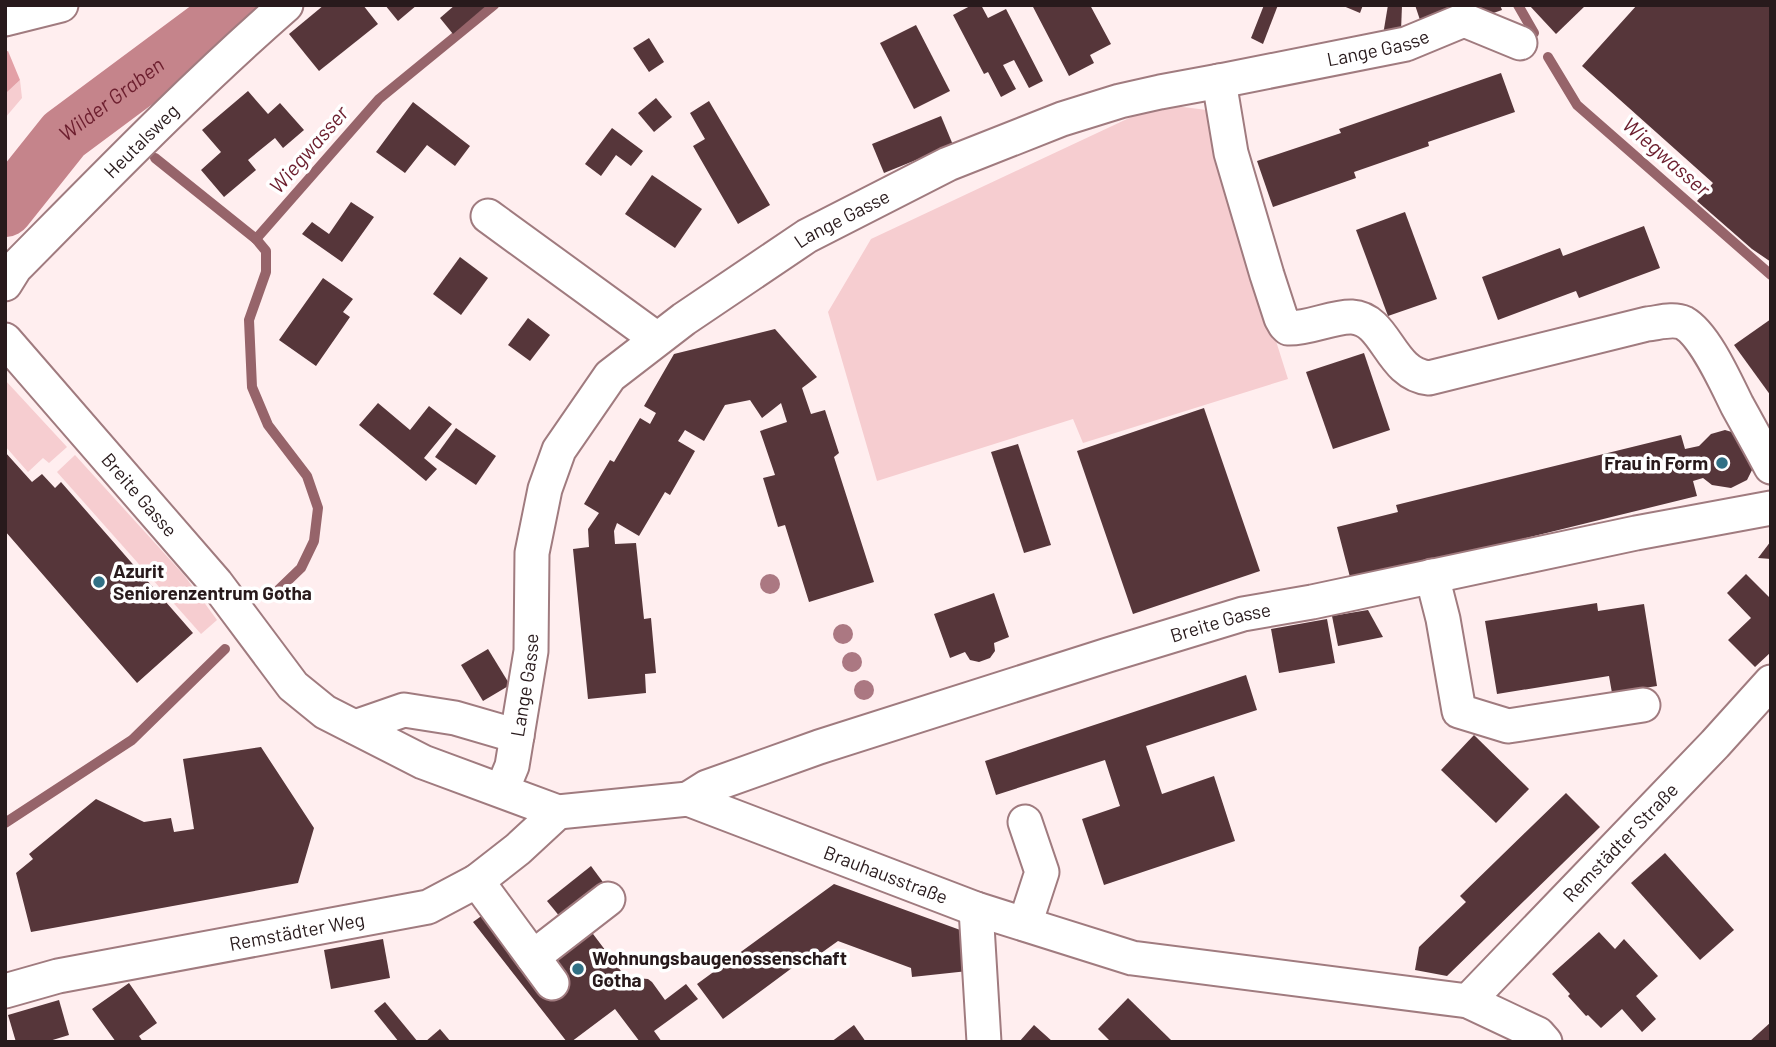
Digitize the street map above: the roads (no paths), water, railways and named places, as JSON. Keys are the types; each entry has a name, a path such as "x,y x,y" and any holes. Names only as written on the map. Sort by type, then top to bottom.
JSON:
{"street":[{"path":"5,19 61,5"},
{"name":"Heutalsweg","path":"5,284 15,268 131,151 286,5"},
{"name":"Lange Gasse","path":"502,790 512,766 531,651 532,553 545,489 559,450 610,376 684,319 807,236 948,164 1062,119 1160,92 1406,44 1464,20 1520,43"},
{"path":"1219,81 1231,153 1285,326 1288,328 1351,317 1362,319 1378,332 1403,366 1413,374 1430,378 1647,324 1681,321 1697,336 1720,370 1771,467"},
{"path":"488,216 657,339"},
{"name":"Breite Gasse","path":"5,340 216,583 293,686 325,712"},
{"name":"Breite Gasse","path":"688,799 707,787 819,747 1243,614 1769,508"},
{"path":"1433,576 1459,711 1508,726 1643,705"},
{"name":"Remstädter Straße","path":"1468,1001 1771,682"},
{"path":"355,727 404,710 455,718 517,736"},
{"name":"Brauhausstraße","path":"325,712 423,762 558,812 688,799 976,909 1132,958 1468,1001 1539,1039"},
{"name":"Remstädter Weg","path":"5,991 58,976 428,906 477,881 518,849 558,812"},
{"path":"1025,822 1042,872 1025,924"},
{"path":"477,881 542,970 608,900"},
{"path":"976,909 984,1042"}],"waterway":[{"name":"Wilder Graben","path":"5,209 64,135 216,22 231,5"},
{"name":"Wiegwasser","path":"155,158 256,239 379,99 494,5"},
{"name":"Wiegwasser","path":"1518,5 1534,33"},
{"name":"Wiegwasser","path":"1548,57 1577,105 1771,275"},
{"path":"256,239 266,251 266,272 249,320 252,387 268,425 307,476 318,508 314,541 301,568 273,595"},
{"path":"5,823 132,740 225,649"}],"place":[{"name":"Frau in Form","path":"1722,463"},
{"name":"Azurit Seniorenzentrum Gotha","path":"99,582"},
{"name":"Wohnungsbaugenossenschaft Gotha","path":"578,969"}]}
